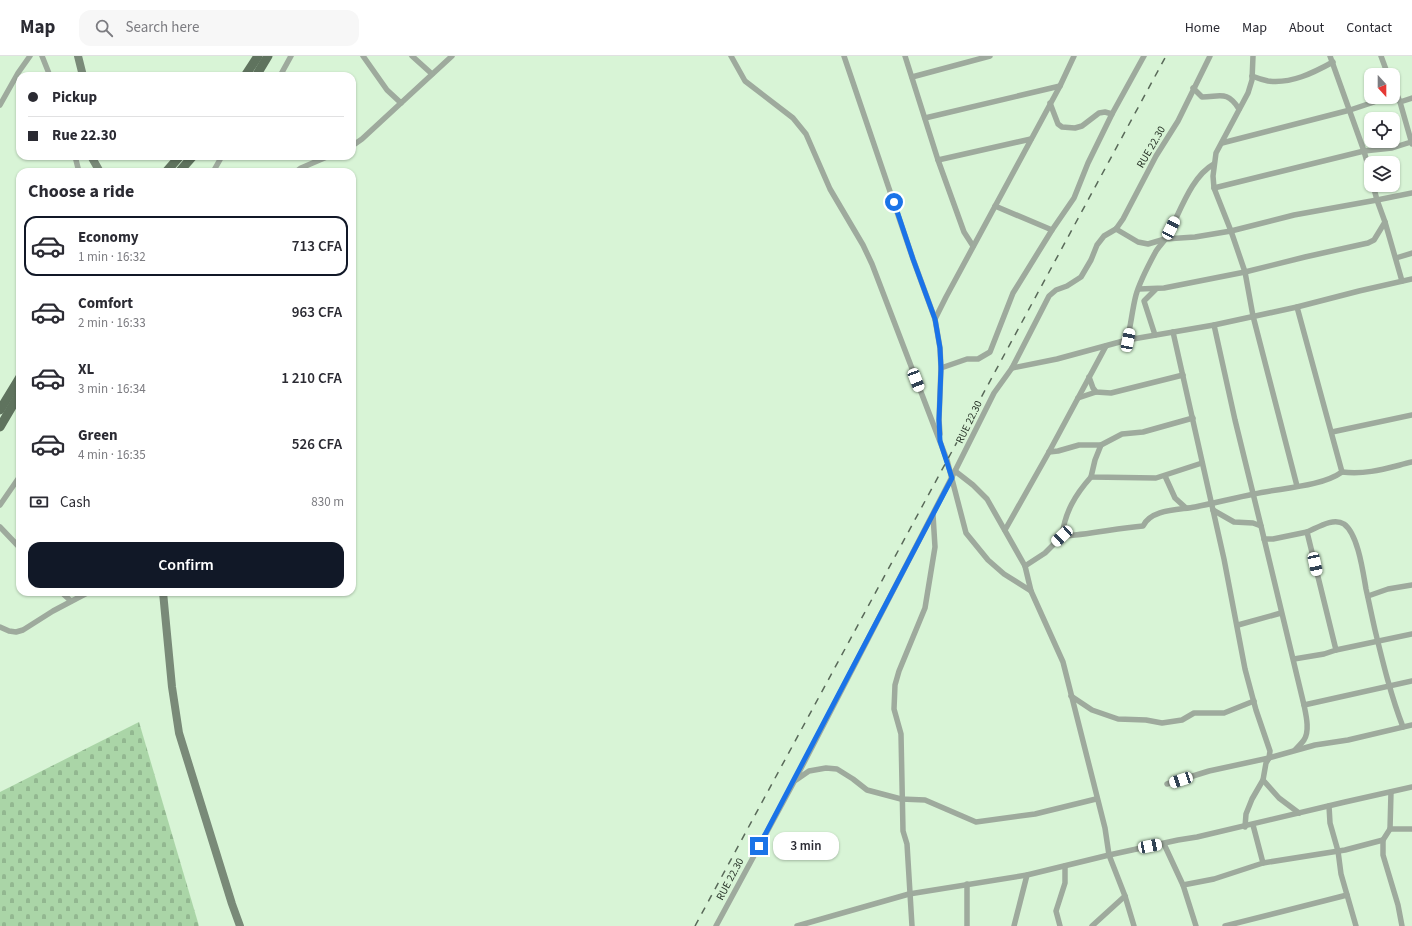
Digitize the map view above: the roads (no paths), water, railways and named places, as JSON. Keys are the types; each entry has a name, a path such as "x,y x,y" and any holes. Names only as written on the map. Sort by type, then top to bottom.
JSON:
{"main road":[{"path":"248,72 258,56"},
{"path":"258,72 268,56"},
{"path":"170,168 176,160"},
{"path":"182,168 190,160"},
{"path":"0,410 16,384"},
{"path":"0,427 16,401"}],"street":[{"path":"19,72 30,56"},
{"path":"42,56 48,72"},
{"path":"78,56 82,72"},
{"path":"282,72 291,56"},
{"path":"412,56 432,74"},
{"path":"356,143 402,103 452,56"},
{"path":"731,56 745,81 793,118 806,134 830,189 863,245 872,264 940,441 952,478 966,533 988,560 1004,574 1031,591"},
{"path":"844,56 935,319 940,348 941,368 939,420 940,441"},
{"path":"904,56 938,160 964,232 973,246"},
{"path":"912,77 990,56"},
{"path":"935,319 1060,86 1074,56"},
{"path":"941,368 967,359 978,359 990,352 1013,293 1052,230 1074,198 1088,163 1112,114 1144,56"},
{"name":"RUE 22.30","path":"716,926 795,780 956,471 994,393 1012,368 1049,296 1056,290 1067,286 1081,277 1091,260 1097,245 1104,236 1116,229 1123,220 1156,156 1178,121 1210,56"},
{"path":"1253,56 1252,76 1248,93 1216,153 1213,176 1214,188 1245,272 1253,316 1297,486"},
{"path":"1330,56 1365,156"},
{"path":"1381,56 1385,68"},
{"path":"366,57 387,90 402,103"},
{"path":"1252,76 1267,81 1292,79 1310,75 1333,62"},
{"path":"0,105 16,77"},
{"path":"925,118 1060,86"},
{"path":"1193,88 1202,97 1215,95 1230,98 1239,109"},
{"path":"1214,188 1364,151 1392,148 1412,143 1400,102 1412,98"},
{"path":"1050,103 1058,124 1067,128 1082,126 1099,112 1112,114"},
{"path":"1222,143 1368,104"},
{"path":"938,160 1031,139"},
{"path":"301,168 319,160"},
{"path":"1128,340 1138,289 1156,252 1165,239 1188,195 1204,172 1214,164"},
{"path":"1375,192 1402,281"},
{"path":"1116,229 1138,242 1148,244 1165,239 1231,231 1294,215 1412,194"},
{"path":"995,206 1052,230"},
{"path":"1138,289 1156,288 1245,272 1305,256 1368,243 1374,240 1385,222"},
{"path":"1396,258 1412,253"},
{"path":"1012,368 1057,359 1128,340 1214,325 1297,307 1412,279"},
{"path":"1155,335 1144,301 1156,288"},
{"path":"1297,307 1342,472"},
{"path":"1214,325 1235,420 1304,705 1307,726 1306,736 1294,751"},
{"path":"1173,332 1238,625 1245,669 1268,745 1269,758 1266,763 1264,780 1252,799 1246,814 1245,827"},
{"path":"1004,530 1049,452 1106,346"},
{"path":"1078,398 1096,392 1111,393 1182,375"},
{"path":"1089,377 1096,392"},
{"path":"1332,432 1412,415"},
{"path":"1049,452 1079,445 1101,445 1122,434 1143,432 1193,418"},
{"path":"1025,566 1046,553 1062,536 1064,523 1070,506 1091,477 1095,460 1101,445"},
{"path":"1062,536 1077,536 1122,527 1143,526 1145,522 1164,512 1212,504 1254,494 1327,480 1342,472 1368,472 1412,462"},
{"path":"1091,477 1156,478 1202,463"},
{"path":"956,471 987,499 1025,566 1031,591 1063,662 1084,744 1096,799 1105,828 1109,855 1125,896 1134,926"},
{"path":"1165,476 1175,498 1186,508"},
{"path":"0,505 16,482"},
{"path":"1213,510 1234,522 1261,526"},
{"path":"912,926 907,844 903,831 901,799 900,734 894,709 895,685 899,671 925,608 935,547 933,513"},
{"path":"1264,540 1307,532 1334,521 1342,523 1352,533 1362,564 1378,642 1395,706 1403,727"},
{"path":"0,527 16,544"},
{"path":"1307,532 1336,650"},
{"path":"1368,596 1388,589 1412,585"},
{"path":"65,596 71,601"},
{"path":"0,627 9,631 22,630 81,596"},
{"path":"163,596 172,687 179,733 238,924"},
{"path":"1238,625 1281,614"},
{"path":"1294,660 1412,634"},
{"path":"1304,705 1412,681"},
{"path":"1071,696 1092,710 1118,719 1146,720 1162,723 1182,720 1194,714 1224,713 1254,701"},
{"path":"1167,784 1209,771 1269,758 1315,745 1348,740 1412,725"},
{"path":"795,780 809,771 826,768 837,769 867,790 901,799 925,800 976,822 1035,814 1096,799"},
{"path":"1264,780 1279,798 1298,813"},
{"path":"797,926 909,894 1027,875 1109,855 1245,827 1298,813 1412,788"},
{"path":"1391,792 1390,830 1383,840 1383,855 1398,905 1402,926"},
{"path":"1329,806 1330,823 1338,850 1341,874 1356,926"},
{"path":"1253,825 1263,862"},
{"path":"1390,830 1412,829"},
{"path":"1183,885 1214,879 1263,862 1338,850 1383,840"},
{"path":"1164,844 1183,885 1196,926"},
{"path":"1060,926 1056,911 1065,883 1065,866"},
{"path":"1014,926 1027,875"},
{"path":"967,884 968,926"},
{"path":"1225,926 1347,895"},
{"path":"1092,926 1125,896"}],"railway":[{"path":"695,926 1166,56"}]}
